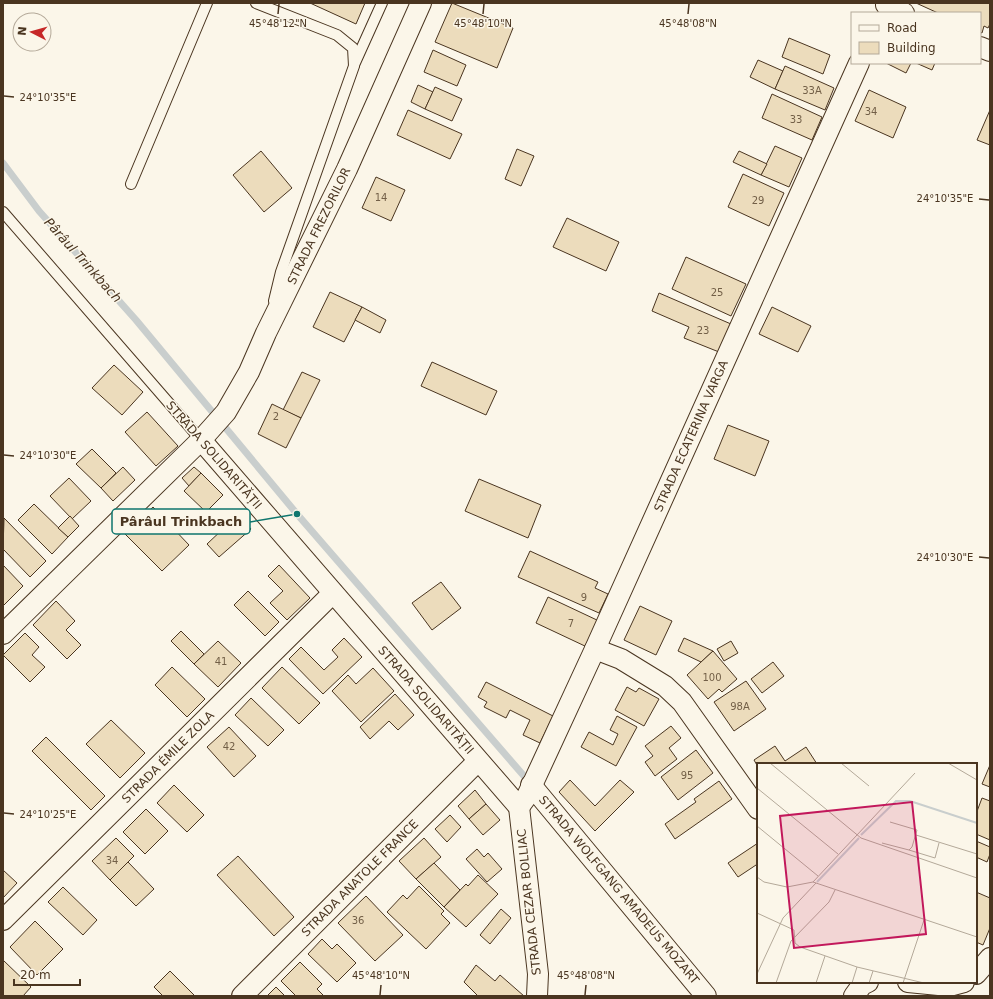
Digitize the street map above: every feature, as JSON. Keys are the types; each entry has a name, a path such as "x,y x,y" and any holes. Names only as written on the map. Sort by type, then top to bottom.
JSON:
{"street":[{"name":"STRADA FREZORILOR","path":"3,634 205,435 226,412 249,372 266,333 347,169 421,3"},
{"path":"885,7 901,12"},
{"name":"STRADA ECATERINA VARGA","path":"519,807 527,796 595,649 860,64"},
{"name":"STRADA SOLIDARITĂȚII","path":"205,435 333,593 519,807"},
{"name":"STRADA ÉMILE ZOLA","path":"3,920 333,593"},
{"path":"595,649 621,659 665,686 682,702 757,808"},
{"name":"STRADA ANATOLE FRANCE","path":"242,996 478,761"},
{"name":"STRADA WOLFGANG AMADEUS MOZART","path":"531,785 706,996"},
{"name":"STRADA CEZAR BOLLIAC","path":"519,807 538,974 538,996"},
{"path":"977,973 990,958"},
{"path":"854,996 862,985 866,983"},
{"path":"916,986 949,986 960,983"}],"lane":[{"path":"131,184 207,3"},
{"path":"256,3 337,35 353,48 354,66"},
{"path":"266,333 281,272 354,66 382,3"},
{"name":"STRADA SOLIDARITĂȚII","path":"3,212 205,435"}],"building":[{"path":"310,3 365,3 356,24"},
{"path":"452,3 513,28 497,68 435,42"},
{"path":"916,3 990,3 990,24 988,28 984,26 982,33 981,12 936,12"},
{"path":"789,38 830,55 823,74 782,57"},
{"path":"433,50 466,65 457,86 424,72"},
{"path":"758,60 783,71 775,89 750,77"},
{"path":"888,64 910,64 906,73"},
{"path":"918,64 935,64 932,70"},
{"path":"785,66 834,88 825,110 775,89"},
{"path":"418,85 433,92 425,109 411,102"},
{"path":"435,87 462,99 452,121 425,109"},
{"path":"869,90 906,107 893,138 855,121"},
{"path":"772,94 822,117 812,140 762,118"},
{"path":"408,110 462,134 450,159 397,135"},
{"path":"990,110 990,145 977,140"},
{"path":"775,146 802,158 789,187 761,175"},
{"path":"517,149 534,156 521,186 505,179"},
{"path":"261,151 292,188 264,212 233,175"},
{"path":"739,151 767,164 761,175 733,162"},
{"path":"743,174 784,193 769,226 728,207"},
{"path":"376,177 405,190 391,221 362,208"},
{"path":"567,218 619,242 606,271 553,247"},
{"path":"686,257 746,284 731,316 672,289"},
{"path":"330,292 362,307 344,342 313,327"},
{"path":"659,293 731,324 719,352 684,338 689,327 652,311"},
{"path":"362,307 386,320 380,333 355,320"},
{"path":"772,307 811,326 798,352 759,334"},
{"path":"432,362 497,391 486,415 421,386"},
{"path":"114,365 143,392 122,415 92,388"},
{"path":"302,372 320,380 301,418 283,410"},
{"path":"272,404 301,418 286,448 258,434"},
{"path":"147,412 178,446 156,466 125,432"},
{"path":"728,425 769,441 755,476 714,459"},
{"path":"92,449 116,473 101,488 76,464"},
{"path":"123,467 135,480 113,501 101,488"},
{"path":"194,467 201,473 189,486 182,478"},
{"path":"201,473 223,495 206,512 184,491"},
{"path":"69,478 91,501 72,519 50,496"},
{"path":"479,479 541,505 528,538 465,511"},
{"path":"34,504 68,537 52,554 18,520"},
{"path":"153,507 189,545 162,571 125,534"},
{"path":"233,509 251,529 219,557 207,544 224,528 219,522"},
{"path":"70,516 79,526 68,537 58,528"},
{"path":"4,518 46,561 30,577 3,549"},
{"path":"530,551 598,582 595,588 608,594 599,613 518,577"},
{"path":"3,565 23,586 3,606"},
{"path":"279,565 310,598 287,620 270,603 283,591 268,576"},
{"path":"441,582 461,608 432,630 412,603"},
{"path":"248,591 279,622 265,636 234,605"},
{"path":"548,597 599,621 587,647 536,623"},
{"path":"56,601 75,621 66,630 81,645 67,659 33,625"},
{"path":"640,606 672,621 656,655 624,640"},
{"path":"181,631 204,654 194,664 171,641"},
{"path":"25,633 39,647 32,655 45,667 30,682 3,655"},
{"path":"344,638 362,657 323,694 289,659 301,647 324,670 338,657 332,650"},
{"path":"684,638 713,651 701,662 678,651"},
{"path":"218,641 241,663 218,687 194,664"},
{"path":"731,641 738,653 724,661 717,649"},
{"path":"713,651 737,679 722,692 719,689 708,699 687,675"},
{"path":"773,662 784,676 762,693 751,679"},
{"path":"172,667 205,699 187,717 155,685"},
{"path":"282,667 320,703 299,724 262,688"},
{"path":"373,668 394,691 361,722 332,691 348,675 356,684"},
{"path":"746,681 766,709 734,731 714,702"},
{"path":"486,682 553,716 540,743 523,735 530,720 510,710 506,718 484,707 487,702 478,697"},
{"path":"627,687 636,692 639,688 659,699 644,726 615,710"},
{"path":"395,694 414,715 398,730 389,721 370,739 360,727"},
{"path":"251,698 284,730 268,746 235,715"},
{"path":"617,716 637,727 616,766 581,747 589,732 613,745 618,734 610,730"},
{"path":"111,720 145,753 120,778 86,744"},
{"path":"671,726 681,738 669,748 677,759 655,776 645,762 653,756 645,746"},
{"path":"229,727 256,756 234,777 207,747"},
{"path":"46,737 105,796 91,810 32,751"},
{"path":"775,746 785,761 806,747 816,763 757,763 757,765 754,760"},
{"path":"696,750 713,773 678,800 661,777"},
{"path":"990,765 990,787 982,784"},
{"path":"570,780 595,806 620,780 634,792 595,831 559,792"},
{"path":"719,781 732,799 675,839 665,824 696,802 694,799"},
{"path":"174,785 204,815 187,832 157,803"},
{"path":"475,790 486,804 469,819 458,806"},
{"path":"982,798 990,801 990,840 977,834 977,811"},
{"path":"486,804 500,820 483,835 469,819"},
{"path":"146,809 168,831 145,854 123,832"},
{"path":"450,815 461,827 447,842 435,829"},
{"path":"116,838 134,856 110,880 92,861"},
{"path":"424,838 441,857 416,879 399,861"},
{"path":"977,841 990,847 990,854 987,862 977,857"},
{"path":"757,844 757,866 756,865 738,877 728,863"},
{"path":"477,849 484,857 488,853 502,869 487,882 466,859"},
{"path":"238,856 294,917 274,936 217,875"},
{"path":"128,862 154,889 136,906 110,880"},
{"path":"434,863 460,890 444,907 416,879"},
{"path":"3,870 17,883 3,898"},
{"path":"478,875 498,894 466,927 444,907 466,884 468,886"},
{"path":"419,886 444,911 441,914 450,923 426,949 387,912 403,895 407,899"},
{"path":"63,887 97,920 83,935 48,902"},
{"path":"977,892 990,898 990,928 983,945 977,942"},
{"path":"366,896 403,935 375,961 338,923"},
{"path":"501,909 511,918 490,944 480,935"},
{"path":"35,921 63,949 37,975 10,947"},
{"path":"322,939 332,949 337,944 356,963 337,982 308,954"},
{"path":"3,960 31,987 23,996 3,996"},
{"path":"300,962 322,984 317,989 324,996 296,996 281,981"},
{"path":"476,965 495,981 500,975 524,996 478,996 464,982"},
{"path":"170,971 195,996 163,996 154,987"},
{"path":"276,987 285,996 267,996"}],"waterway":[{"name":"Pârâul Trinkbach","path":"3,163 39,211 136,320 297,514 524,776"}],"place":[{"name":"Pârâul Trinkbach","path":"297,514"}]}
